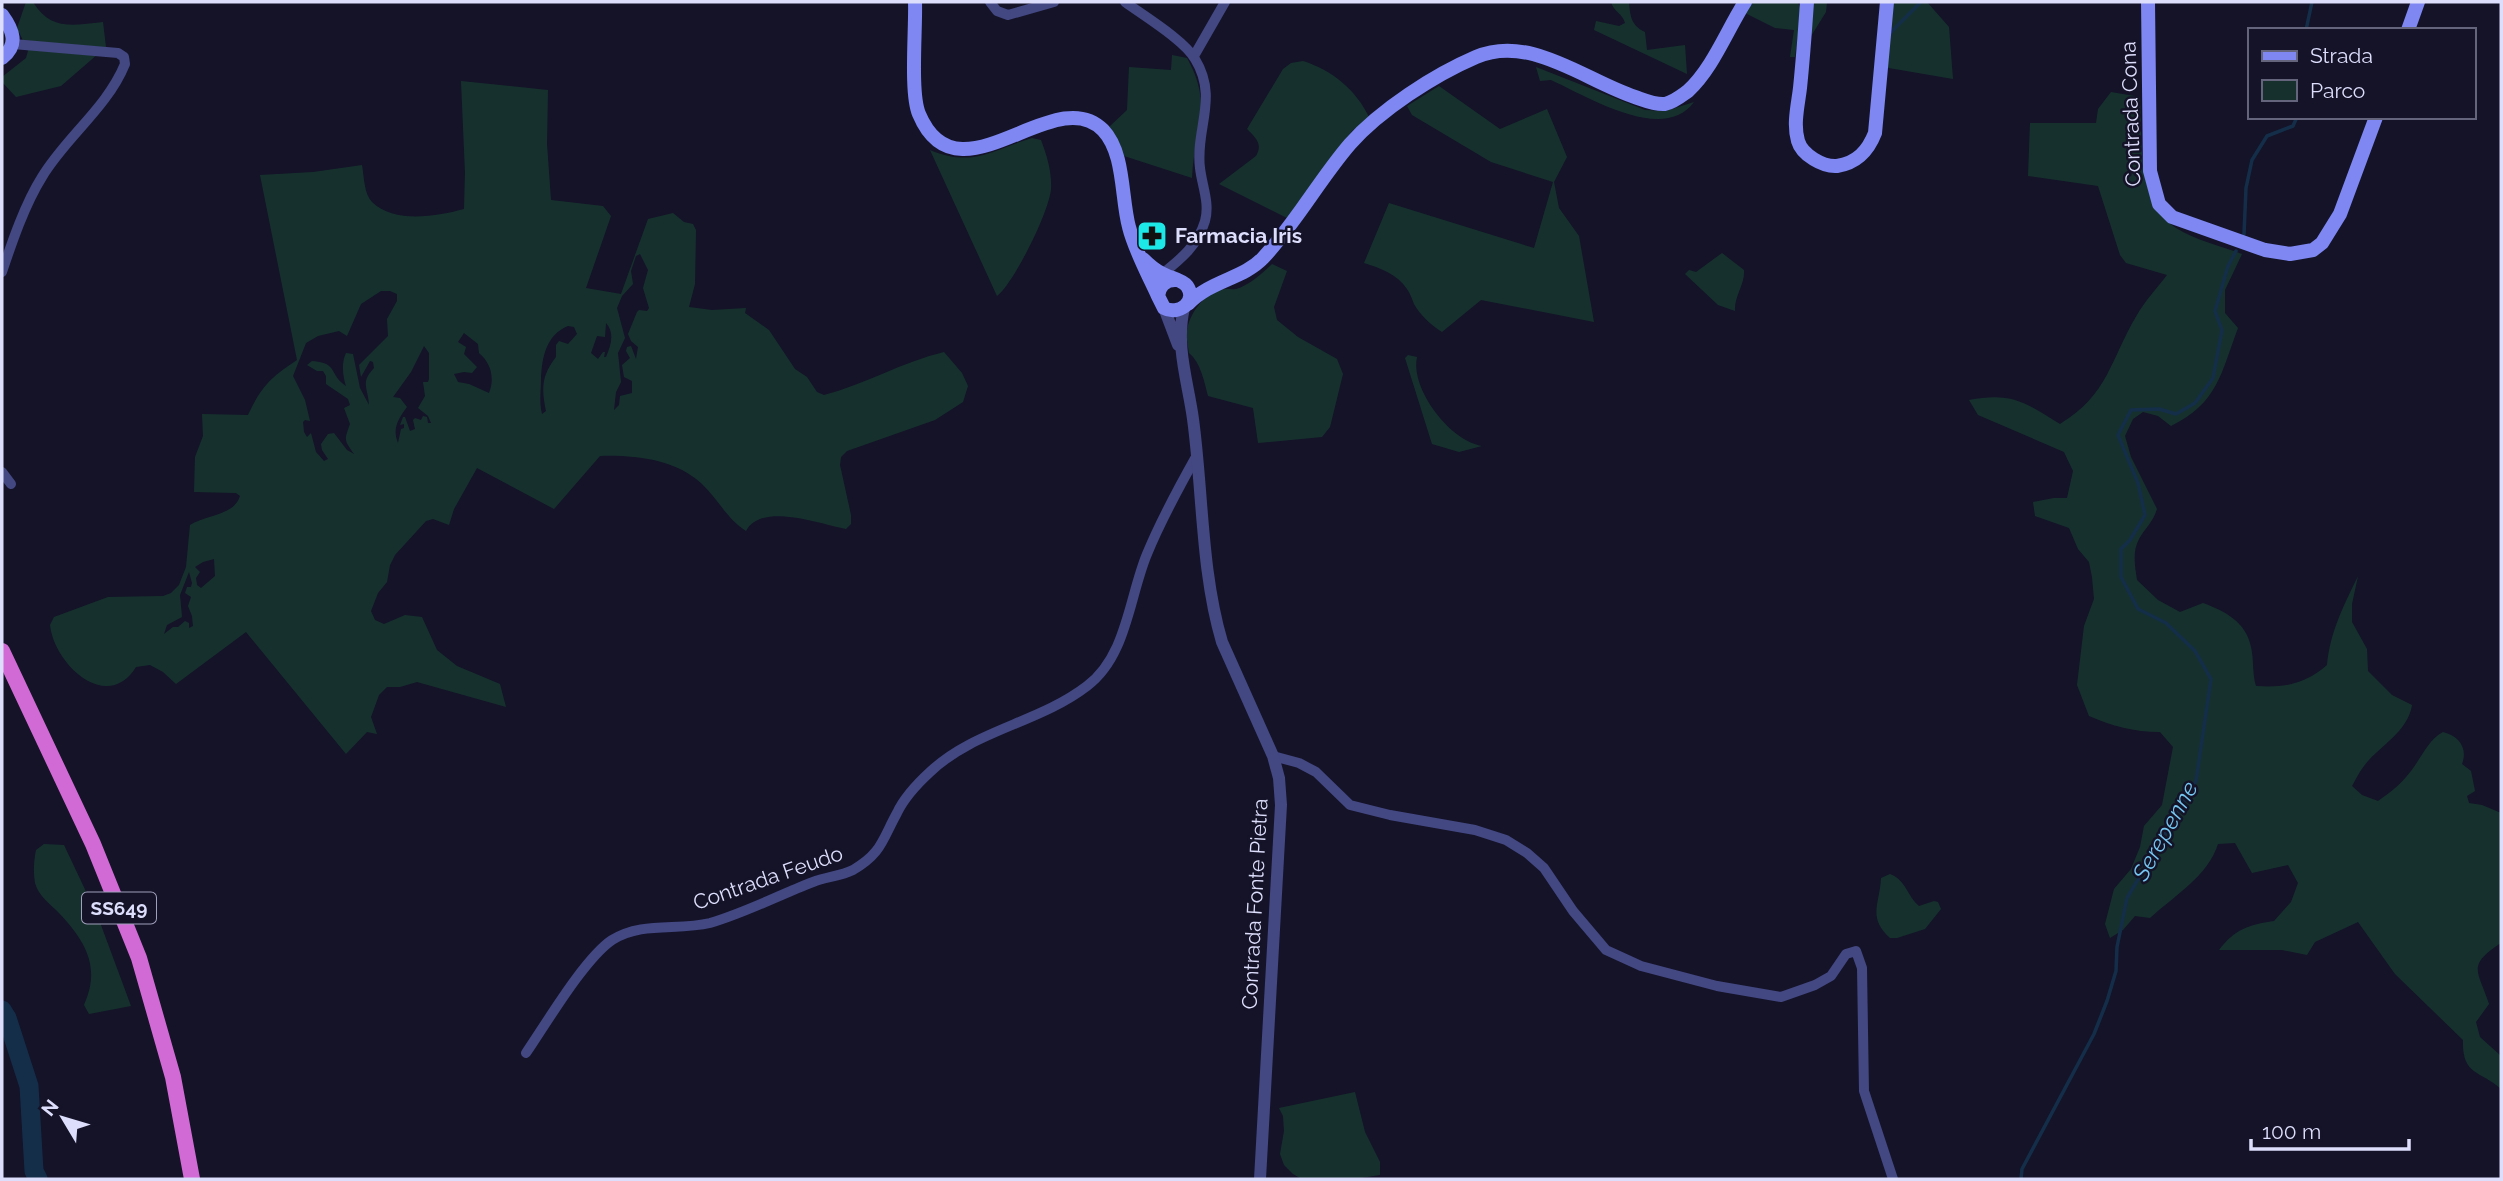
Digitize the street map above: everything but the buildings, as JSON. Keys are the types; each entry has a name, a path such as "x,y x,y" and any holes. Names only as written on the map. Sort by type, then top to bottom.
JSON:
{"highway":[{"name":"SS649","path":"2,651 93,844 139,957 173,1077 192,1179"}],"main road":[{"path":"915,2 915,87 918,112 930,132 943,143 964,150 992,144 1064,118 1081,118 1096,124 1107,135 1120,169 1129,227 1138,253 1161,302 1174,312 1186,306 1205,289 1255,265 1350,144 1368,126 1447,71 1477,57 1497,51 1515,50 1543,57 1624,93 1666,104 1690,89 1704,72 1745,2"},
{"path":"1807,2 1796,123 1798,144 1814,159 1833,166 1856,160 1868,149 1875,133 1887,2"},
{"name":"Contrada Cona","path":"2148,2 2150,171 2159,204 2172,217 2265,250 2290,254 2313,250 2322,243 2340,214 2375,119"},
{"path":"2409,28 2418,2"},
{"path":"2,15 11,29 13,44 2,58"},
{"path":"1138,253 1149,265 1174,279 1190,293 1186,306"},
{"path":"1161,302 1161,286 1170,280 1225,280"}],"street":[{"path":"990,2 997,11 1008,15 1054,2"},
{"path":"1125,2 1194,56 1204,79 1208,101 1200,152 1206,219 1174,279"},
{"path":"1194,56 1225,2"},
{"path":"2,272 42,176 100,105 125,64 124,57 118,52 13,44"},
{"path":"1161,302 1181,351"},
{"path":"1181,351 1180,330 1186,306"},
{"name":"Contrada Fonte Pietra","path":"1181,351 1193,418 1217,624 1222,642 1273,756 1279,778 1281,805 1260,1179"},
{"name":"Contrada Feudo","path":"526,1053 568,990 611,941 630,932 655,926 709,923 816,881 850,872 873,857 898,810 928,774 947,757 969,744 1030,718 1088,685 1106,665 1116,647 1147,554 1169,505 1197,454"},
{"path":"2,472 10,484"},
{"path":"1273,756 1298,763 1316,772 1350,805 1475,830 1506,840 1544,868 1573,911 1606,950 1641,965 1717,986 1781,997 1815,985 1831,976 1846,954 1856,951 1862,968 1864,1091 1893,1179"}],"green space":[{"path":"26,2 33,2 47,18 55,22 72,25 103,22 106,47 61,86 16,97 2,82 2,77 26,58 28,51 17,28"},
{"path":"1611,2 1629,2 1634,23 1645,32 1647,50 1685,45 1687,74 1594,30 1596,21 1619,26 1625,23"},
{"path":"1750,2 1798,2 1801,11 1795,57 1790,57 1794,30 1775,28 1743,12"},
{"path":"1811,2 1827,2 1826,12 1808,41"},
{"path":"1893,2 1927,2 1949,27 1953,79 1883,67"},
{"path":"1172,55 1187,58 1199,90 1200,118 1192,178 1121,155 1109,127 1127,110 1129,67 1171,70"},
{"path":"1303,61 1342,82 1364,107 1369,117 1352,131 1287,218 1219,184 1256,156 1259,145 1247,129 1283,69 1291,63"},
{"path":"1536,67 1645,110 1666,111 1694,102 1681,114 1664,119 1645,118 1605,106 1551,80 1540,81"},
{"path":"461,81 548,90 547,144 551,200 603,206 611,216 586,288 621,294 648,219 673,213 684,222 693,224 696,230 695,284 689,307 712,310 746,308 745,313 769,330 795,369 807,377 817,392 824,395 944,352 962,373 968,386 963,402 935,420 847,451 841,457 840,465 851,515 851,524 846,529 777,516 754,522 746,531 733,521 702,484 680,469 654,460 600,456 554,509 477,468 454,509 449,525 433,519 426,521 395,555 387,582 378,593 371,611 375,620 384,624 405,615 422,617 437,650 457,666 500,684 506,707 417,682 400,687 387,687 379,695 371,717 377,734 367,732 346,754 246,632 176,684 150,665 136,667 124,680 111,686 97,685 71,668 54,640 50,625 54,617 108,597 163,596 171,593 179,585 186,567 190,525 232,508 237,503 240,496 236,493 194,492 195,457 203,436 202,414 248,415 268,383 297,360 260,175 313,172 362,165 366,190 372,202 392,213 416,216 464,209","holes":["640,254 648,270 643,288 649,308 647,311 637,312 628,334 638,347 636,359 631,346 627,347 630,358 622,365 624,377 632,381 632,393 620,396 619,405 614,410 616,392 621,382 618,353 625,338 617,308 622,296 633,284 631,271 636,256","381,291 397,294 397,301 387,319 388,336 359,365 361,377 370,361 373,362 374,368 366,382 369,405 360,388 353,354 346,353 343,361 346,386 326,364 312,361 307,365 317,371 323,371 326,384 348,399 350,405 344,408 350,424 346,440 354,454 347,450 334,433 328,434 321,444 328,459 324,461 316,452 311,433 307,437 304,432 303,422 310,421 305,400 293,376 306,343 318,336 339,331 347,336 361,304","606,323 611,344 606,357 603,352 598,359 591,353 597,336 605,337","568,326 574,327 577,334 568,344 559,341 556,345 556,357 544,382 546,411 542,414 540,396 543,363 547,348 555,335","464,333 478,344 479,353 489,366 492,376 489,393 458,382 454,374 472,373 477,367 464,354 466,347 458,342","424,346 429,353 429,379 428,382 423,382 425,396 418,408 428,416 431,423 428,423 427,417 423,416 421,420 415,418 415,429 410,431 403,417 400,425 404,424 404,428 401,429 398,443 397,424 407,407 400,398 393,397 411,372","214,559 215,576 201,588 197,585 196,578 200,572 195,567","189,572 192,583 185,593 191,597 188,606 193,626 189,628 189,623 185,621 164,634 167,625 182,617 180,595"]},
{"path":"1439,86 1500,129 1547,109 1567,157 1554,182 1559,208 1579,236 1594,322 1481,300 1442,332 1419,312 1398,279 1382,269 1364,263 1389,203 1534,248 1553,182 1491,162 1412,115 1407,106"},
{"path":"2111,92 2140,97 2142,150 2147,186 2163,216 2183,232 2242,254 2225,290 2225,313 2238,328 2216,385 2199,407 2171,426 2158,416 2143,412 2133,419 2125,436 2131,457 2157,509 2135,549 2137,580 2158,600 2180,612 2203,603 2233,619 2248,638 2256,686 2266,686 2303,681 2327,665 2334,630 2358,576 2352,604 2352,622 2367,649 2368,671 2392,695 2412,705 2405,723 2364,766 2352,786 2362,795 2378,801 2404,779 2429,744 2443,732 2454,736 2463,748 2462,764 2471,771 2475,791 2467,796 2469,803 2501,813 2501,943 2479,963 2479,976 2489,1004 2476,1022 2480,1037 2501,1056 2501,1089 2469,1066 2463,1052 2463,1040 2395,974 2358,922 2315,942 2307,955 2282,950 2219,950 2243,929 2274,921 2291,902 2298,883 2288,865 2252,873 2235,843 2218,844 2207,866 2179,893 2150,918 2135,916 2123,930 2110,938 2105,924 2114,889 2131,869 2140,847 2144,826 2162,805 2173,747 2160,732 2123,728 2089,716 2077,685 2084,626 2094,599 2089,562 2078,549 2069,528 2035,516 2033,502 2067,498 2073,471 2064,452 1978,415 1969,400 2007,398 2027,405 2060,424 2089,401 2099,388 2137,315 2167,275 2126,263 2120,255 2098,186 2028,176 2030,123 2096,123 2098,109"},
{"path":"1032,138 1041,140 1047,158 1051,183 1049,200 1021,262 997,296 930,150 945,155 970,157"},
{"path":"1722,253 1744,270 1735,311 1718,305 1685,274 1689,270 1696,272"},
{"path":"1272,264 1287,271 1274,307 1277,320 1298,337 1337,359 1343,374 1330,427 1322,437 1258,443 1253,408 1208,396 1199,367 1189,353 1188,325 1203,300 1214,292 1245,285"},
{"path":"1408,355 1417,357 1416,370 1420,384 1435,412 1457,434 1482,446 1459,452 1432,444 1405,358"},
{"path":"44,844 64,845 98,917 131,1006 89,1014 84,1005 91,979 88,956 77,934 42,895 35,883 36,850"},
{"path":"1890,874 1900,880 1919,906 1938,902 1941,909 1925,929 1897,938 1890,938 1883,930 1876,910 1881,878"},
{"path":"1355,1092 1365,1132 1380,1162 1380,1175 1329,1179 1300,1178 1293,1174 1284,1165 1280,1154 1284,1131 1283,1116 1279,1108"}],"waterway":[{"path":"1889,34 1921,2"},
{"name":"Serepenne","path":"2306,28 2312,2"},
{"name":"Serepenne","path":"2244,234 2246,188 2252,160 2267,136 2293,126 2296,119"},
{"name":"Serepenne","path":"2021,1179 2022,1169 2094,1034 2107,1001 2116,971 2117,947 2127,898 2196,781 2211,679 2195,651 2166,623 2138,609 2121,577 2121,549 2130,540 2145,515 2138,483 2118,435 2131,410 2159,409 2176,414 2195,403 2213,378 2222,330 2215,311 2228,266 2236,251"},
{"path":"2,1010 29,1086 34,1171 38,1179"}],"place":[{"name":"Farmacia Iris","path":"1152,236"}]}
